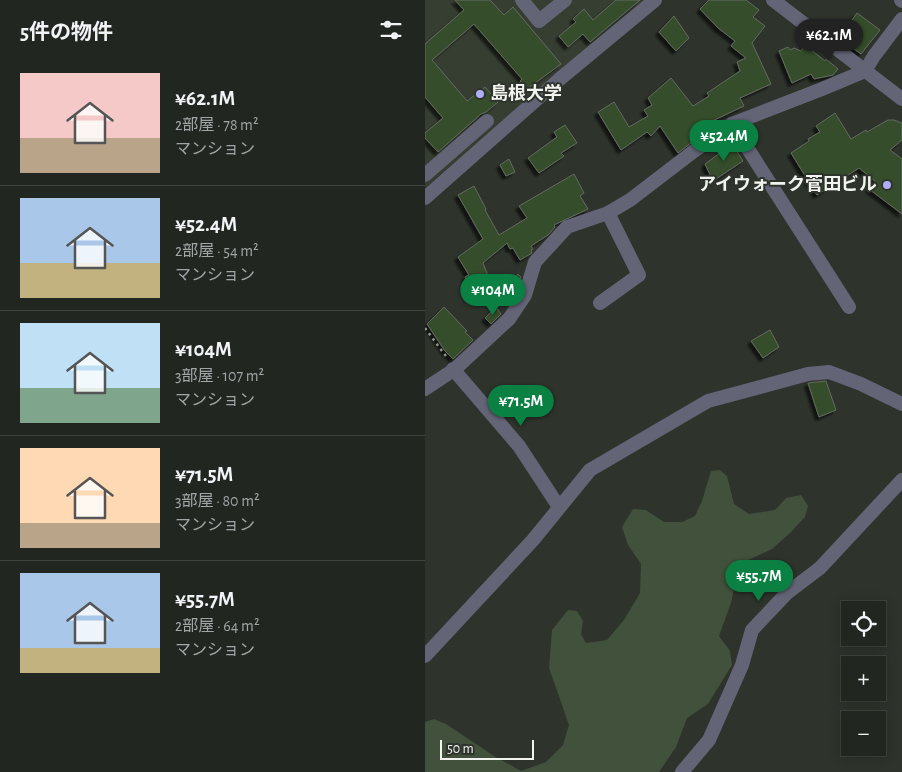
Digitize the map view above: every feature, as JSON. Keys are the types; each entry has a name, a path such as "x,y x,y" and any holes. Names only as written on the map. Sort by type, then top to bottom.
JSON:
{"street":[{"path":"522,0 539,21 565,0"},
{"path":"425,198 561,78 655,0"},
{"path":"773,0 865,71 900,92"},
{"path":"425,389 454,369 509,319 525,295 535,262 567,227 607,213 630,200 693,151 732,124 865,71 902,19"},
{"path":"425,175 487,121"},
{"path":"732,124 849,307"},
{"path":"601,303 639,274 607,213"},
{"path":"454,369 519,446 559,507"},
{"path":"425,656 533,540 590,470 709,401 809,374 829,372 861,384 902,404"},
{"path":"682,772 709,740 743,665 752,630 787,593 820,568 902,480"}],"path":[{"path":"425,328 454,369"}],"shaded area":[{"name":"島根大学","path":"425,0 647,0 425,188"}],"green space":[{"path":"720,470 727,476 734,504 749,514 775,510 786,498 801,495 808,506 805,517 790,533 772,549 748,560 736,580 731,603 719,636 730,651 732,665 708,704 687,718 676,747 659,772 425,772 425,722 434,719 446,724 494,756 521,771 546,762 563,745 569,725 549,668 552,630 568,610 577,611 583,621 581,634 586,643 607,640 624,620 640,593 641,564 628,545 622,527 633,509 646,510 664,522 682,522 695,516 702,501 711,471"}],"building":[{"path":"455,0 490,0 504,15 513,7 561,64 527,89 520,81 522,79 474,24 432,60 467,101 485,87 498,102 481,114 438,152 425,138 425,133 443,118 425,97 425,44 464,10"},
{"path":"616,0 640,0 590,42 583,34 568,47 559,36 576,22 573,19 584,9 593,20"},
{"path":"709,0 746,0 759,10 753,17 765,26 752,43 771,84 740,98 744,106 708,123 691,135 695,140 678,153 660,126 651,136 647,132 621,150 598,112 614,102 629,127 648,116 644,110 652,105 648,98 671,78 693,106 709,96 707,93 740,71 737,62 746,58 731,46 735,41 718,28 700,9"},
{"path":"857,13 880,30 861,54 839,38"},
{"path":"674,16 689,38 676,51 659,32"},
{"path":"805,45 838,69 833,75 814,79 811,74 792,83 779,51 788,47 790,50 794,48 801,51"},
{"path":"835,113 851,139 888,120 902,123 902,140 890,150 902,159 902,214 869,189 875,181 859,168 817,195 791,153 820,132 816,126"},
{"path":"565,125 577,143 561,153 564,156 539,173 528,158 557,137 554,132"},
{"path":"732,144 743,161 713,181 705,164"},
{"path":"509,159 515,172 506,176 500,165"},
{"path":"574,174 584,193 580,196 588,209 554,225 555,227 548,235 531,246 533,249 531,250 532,253 520,260 513,248 510,249 507,243 483,263 490,281 473,289 465,277 469,275 458,257 483,239 458,195 474,186 499,235 527,218 519,206"},
{"path":"518,274 521,277 518,287 513,281"},
{"path":"444,307 473,340 453,359 445,351 427,324"},
{"path":"496,307 501,314 491,324 485,318"},
{"path":"770,330 779,347 763,358 751,341"},
{"path":"826,381 836,410 819,417 808,383"}],"place":[{"name":"島根大学","path":"480,94"},
{"name":"アイウォーク菅田ビル","path":"887,185"}]}
